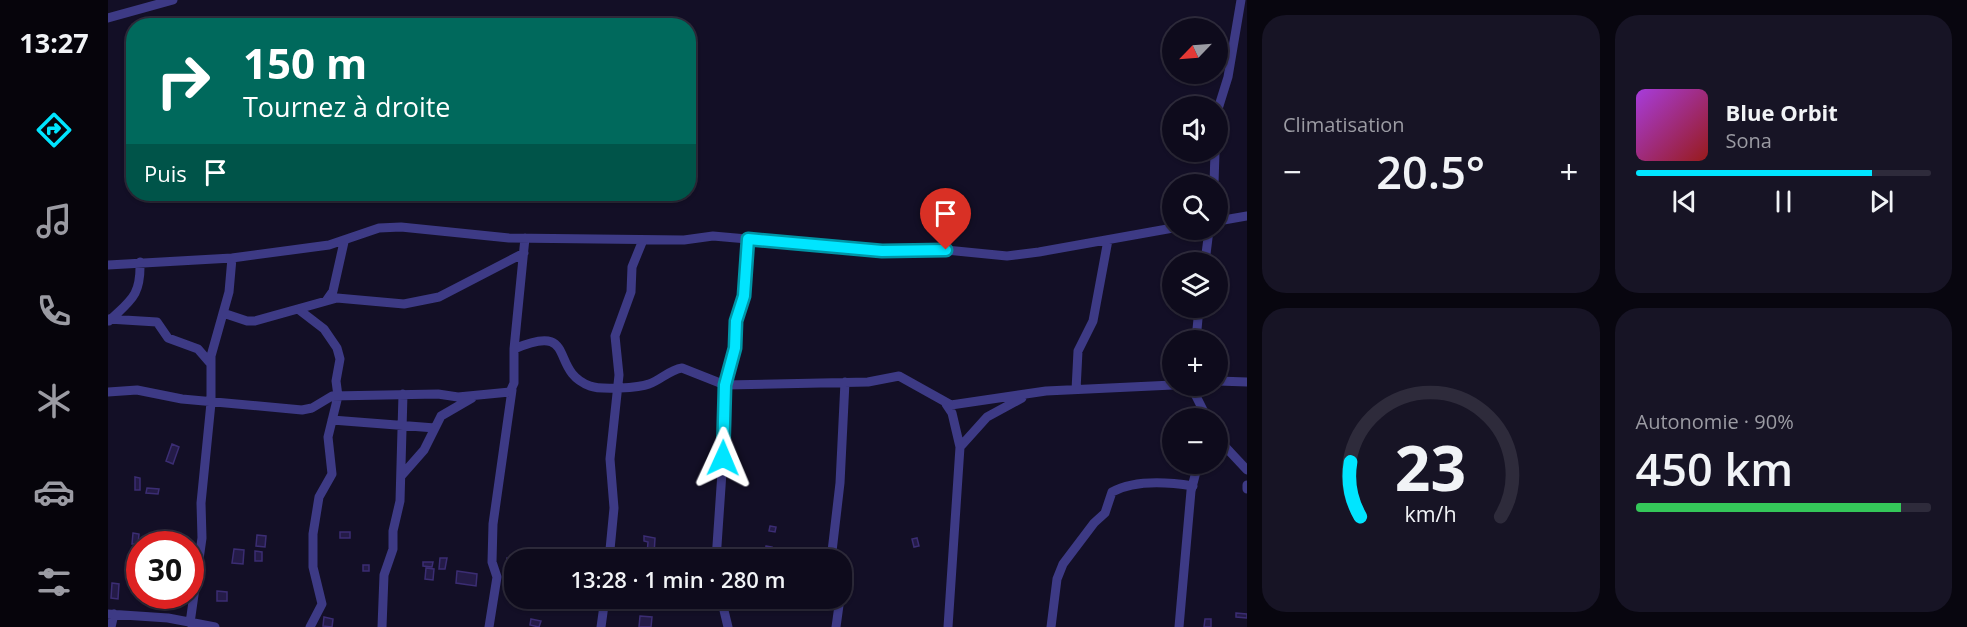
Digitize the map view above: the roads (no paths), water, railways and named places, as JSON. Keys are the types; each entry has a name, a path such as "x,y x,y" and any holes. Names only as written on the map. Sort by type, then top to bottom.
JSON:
{"street":[{"path":"108,18 173,0"},
{"path":"1222,96 1228,77 1241,0"},
{"path":"1228,219 1247,216"},
{"path":"108,265 232,258 344,242 379,228 401,227 525,238 684,240 713,236 882,251 946,250 1007,256 1162,230"},
{"path":"489,627 497,577 492,562 493,533 513,390 513,349 525,238"},
{"path":"717,549 724,443 725,385 735,348 736,321 744,296 748,239"},
{"path":"610,549 614,508 610,459 619,367 615,336 631,292 632,267 643,240"},
{"path":"1076,390 1078,351 1093,321 1108,240"},
{"path":"326,301 333,291 344,242"},
{"path":"223,313 247,321 255,321 338,298 404,304 439,297 524,253"},
{"path":"190,622 202,538 201,503 211,403 211,364 215,337 229,292 232,258"},
{"path":"109,321 131,303 141,274 140,262"},
{"path":"298,309 324,329 340,353 336,381 338,396 328,437 332,474 319,497 312,555 322,604 310,627"},
{"path":"109,321 157,322 168,339 198,349 211,364"},
{"path":"513,349 537,339 548,340 561,348 570,372 591,387 648,385 669,372 682,368 725,385 868,382 899,376 946,405 952,413 960,447 948,627"},
{"path":"1228,381 1247,382"},
{"path":"832,549 840,483 845,382"},
{"path":"946,405 1029,394 1162,386"},
{"path":"108,392 137,390 211,403 303,410 312,408 332,396 403,394 458,397 513,390"},
{"path":"382,627 384,575 393,549 393,531 402,475 403,394"},
{"path":"402,475 424,450 446,412 483,394"},
{"path":"960,447 987,417 1029,394"},
{"path":"332,420 435,428"},
{"path":"1228,450 1247,470"},
{"path":"1179,627 1196,474"},
{"path":"1051,627 1057,579 1063,564 1094,523 1106,513 1112,492 1133,486 1169,482 1193,486"},
{"path":"601,627 603,609"},
{"path":"724,609 728,627"},
{"path":"836,627 838,609"},
{"path":"111,627 111,614 190,622 215,627"}]}
